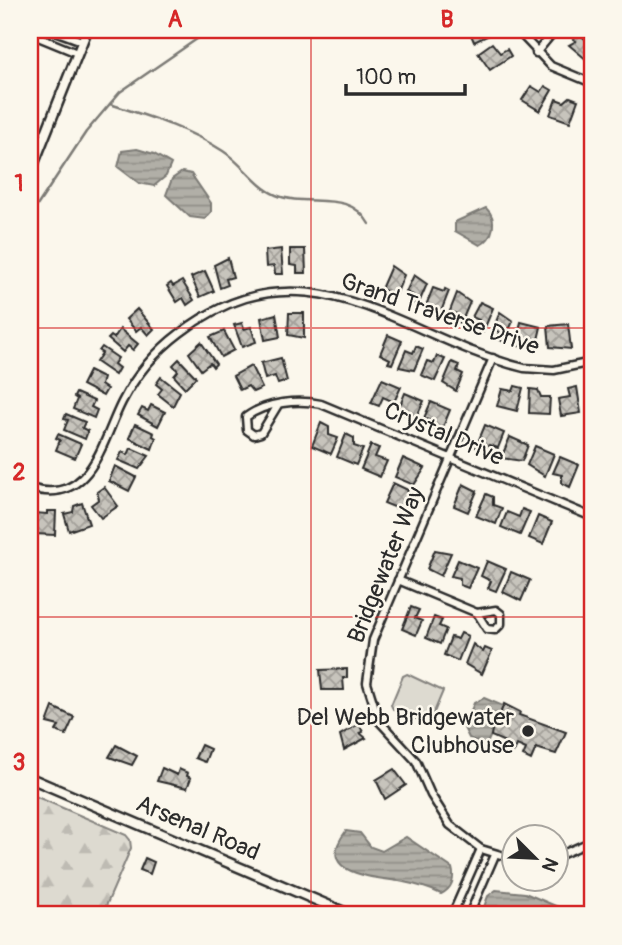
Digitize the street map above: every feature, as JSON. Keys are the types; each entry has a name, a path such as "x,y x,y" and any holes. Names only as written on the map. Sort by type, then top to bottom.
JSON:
{"street":[{"path":"31,30 38,37 77,53"},
{"path":"52,30 82,41"},
{"path":"30,173 87,30"},
{"path":"517,30 536,54 561,72 592,83"},
{"path":"536,54 555,30"},
{"name":"Grand Traverse Drive","path":"30,488 58,490 84,477 96,462 124,398 151,360 190,326 234,303 281,293 336,296 363,304 493,358 539,370 566,369 592,362"},
{"name":"Bridgewater Way","path":"493,358 370,649 366,675 372,707 390,735 416,761 440,813 461,835 481,849 500,856"},
{"name":"Crystal Drive","path":"278,405 261,433 254,435 247,430 245,422 249,415 278,405 291,401 321,404 592,517"},
{"path":"398,580 477,614"},
{"name":"Arsenal Road","path":"30,778 351,915"},
{"path":"570,851 592,841"},
{"path":"452,915 481,849"},
{"path":"469,915 495,855"}],"green space":[{"path":"407,674 443,691 430,722 426,723 393,709 391,705 403,676"},
{"path":"30,794 126,835 130,840 131,848 103,913 93,911 63,915 30,903"}],"shaded area":[{"path":"137,149 154,154 171,164 166,176 154,186 139,183 118,167 122,151"},
{"path":"182,172 191,174 211,203 211,212 205,219 190,217 166,195 172,179"},
{"path":"486,208 492,217 493,228 485,242 480,245 455,231 455,222"},
{"path":"484,698 503,706 498,719 494,718 491,725 494,728 486,746 469,738 464,728 474,703"},
{"path":"346,831 360,833 371,847 382,851 406,837 452,868 453,880 441,894 431,889 350,871 341,865 337,856 338,845"},
{"path":"496,890 525,893 577,915 481,915 488,896"}],"building":[{"path":"469,30 495,30 496,32 474,42"},
{"path":"578,33 592,45 588,61 569,45 576,41 573,39"},
{"path":"492,43 500,53 507,49 511,56 490,70 478,53"},
{"path":"531,86 541,92 545,86 552,90 540,111 522,100"},
{"path":"570,97 578,100 570,122 550,115 556,99 564,102"},
{"path":"281,249 283,274 275,274 274,266 266,267 265,251"},
{"path":"290,249 305,249 306,273 297,273 297,266 290,265"},
{"path":"228,258 233,277 226,279 228,285 220,288 214,265"},
{"path":"391,266 404,275 396,295 381,289"},
{"path":"205,271 214,291 200,297 191,277"},
{"path":"414,275 427,284 418,305 410,302 413,295 406,292"},
{"path":"182,281 194,300 187,305 183,298 177,302 167,286"},
{"path":"433,288 449,291 440,314 425,308"},
{"path":"457,293 470,302 461,323 453,320 456,314 450,311"},
{"path":"480,302 493,308 483,332 475,329 479,320 472,317"},
{"path":"137,309 154,329 148,335 141,327 136,331 126,319"},
{"path":"500,312 513,321 504,342 497,338 499,332 493,329"},
{"path":"289,313 304,313 304,338 288,335"},
{"path":"276,314 280,337 265,340 261,318"},
{"path":"521,322 541,327 537,344 525,342 523,347 515,345"},
{"path":"242,323 244,329 251,327 256,342 242,347 234,325"},
{"path":"568,324 571,349 550,347 548,326"},
{"path":"120,329 138,344 133,350 128,346 123,352 108,339 111,336 114,338"},
{"path":"224,331 234,350 221,357 210,337"},
{"path":"388,335 402,341 392,364 388,363 390,359 380,354"},
{"path":"201,342 216,364 213,367 210,363 201,370 189,353"},
{"path":"416,346 423,349 414,370 399,367 406,350 413,353"},
{"path":"102,347 118,358 114,364 119,368 115,375 96,362 102,353 99,351"},
{"path":"437,356 445,359 435,381 421,375 427,361 434,363"},
{"path":"281,358 287,381 278,384 275,376 265,379 261,363"},
{"path":"179,359 196,377 185,388 174,376 178,371 173,365"},
{"path":"452,362 459,365 457,371 463,374 456,391 443,383"},
{"path":"251,366 262,388 253,392 248,386 240,390 233,376"},
{"path":"89,371 103,378 101,385 107,389 103,396 82,385"},
{"path":"161,377 180,392 173,406 158,394 162,389 156,384"},
{"path":"382,379 401,387 394,402 383,397 379,406 371,403"},
{"path":"515,386 523,388 517,411 497,406 502,389 513,391"},
{"path":"577,387 581,413 561,416 558,399 570,397 568,389"},
{"path":"530,389 538,390 541,397 550,397 549,414 529,413"},
{"path":"76,393 94,401 91,407 97,410 94,418 73,409"},
{"path":"405,393 424,401 417,416 397,413"},
{"path":"431,402 450,410 441,432 433,429 432,421 424,418"},
{"path":"151,405 165,412 158,426 138,415 142,408 148,411"},
{"path":"66,414 85,422 82,428 88,431 85,439 64,430 68,420 64,419"},
{"path":"321,423 329,427 329,435 338,438 331,454 312,446"},
{"path":"135,424 154,433 156,438 152,449 129,438"},
{"path":"485,425 504,433 498,448 489,445 484,450 476,447"},
{"path":"58,434 81,444 75,458 56,450 60,440 56,438"},
{"path":"346,434 354,438 354,446 363,449 356,465 337,457"},
{"path":"510,437 528,445 522,461 501,458"},
{"path":"371,445 379,448 375,457 387,461 380,477 361,469"},
{"path":"535,446 554,454 545,476 527,465"},
{"path":"131,448 149,456 139,469 118,460 122,452 128,455"},
{"path":"560,457 579,465 570,487 562,483 562,475 553,473"},
{"path":"403,458 425,468 414,485 395,477"},
{"path":"115,466 136,477 129,491 109,481"},
{"path":"393,483 408,490 405,502 410,504 406,512 384,503"},
{"path":"463,484 477,491 468,512 454,506"},
{"path":"104,487 118,506 101,518 91,505 99,499 97,492"},
{"path":"486,494 493,497 493,505 502,508 496,524 476,516"},
{"path":"82,503 89,524 69,531 64,514 73,512 74,506"},
{"path":"522,509 530,512 520,535 501,527 507,512 519,517"},
{"path":"47,511 56,511 55,535 34,534 35,513 47,514"},
{"path":"538,516 552,522 543,544 529,538"},
{"path":"435,550 451,553 441,576 427,569"},
{"path":"458,560 477,568 468,588 460,585 460,578 451,576"},
{"path":"487,561 506,569 496,591 488,588 491,581 481,576"},
{"path":"511,572 530,580 521,601 503,592"},
{"path":"411,607 419,610 415,618 422,621 416,635 402,629"},
{"path":"434,617 442,620 439,626 446,629 440,644 426,638"},
{"path":"461,633 468,636 458,661 444,655 451,637 458,639"},
{"path":"473,644 483,652 485,648 492,651 482,674 465,664"},
{"path":"347,669 347,678 343,678 344,690 322,690 320,670"},
{"name":"Del Webb Bridgewater Clubhouse","path":"504,704 520,712 519,715 566,732 556,754 536,748 531,760 523,756 526,749 517,745 514,752 503,747 505,742 491,736 494,717 498,719"},
{"path":"53,707 74,717 66,735 56,731 59,726 47,723"},
{"path":"359,724 363,732 360,733 366,738 344,750 340,735"},
{"path":"116,745 137,756 132,765 109,757"},
{"path":"201,745 210,749 205,762 195,758"},
{"path":"162,768 177,775 179,769 188,773 187,776 191,778 187,788 157,781"},
{"path":"394,769 406,785 385,799 376,780"},
{"path":"145,858 154,862 150,874 140,870"}],"waterway":[{"path":"35,209 86,132 120,92 210,30"},
{"path":"110,104 168,124 209,143 230,156 262,186 276,195 288,199 339,202 361,213 369,224"}],"place":[{"name":"Del Webb Bridgewater Clubhouse","path":"528,731"}]}
